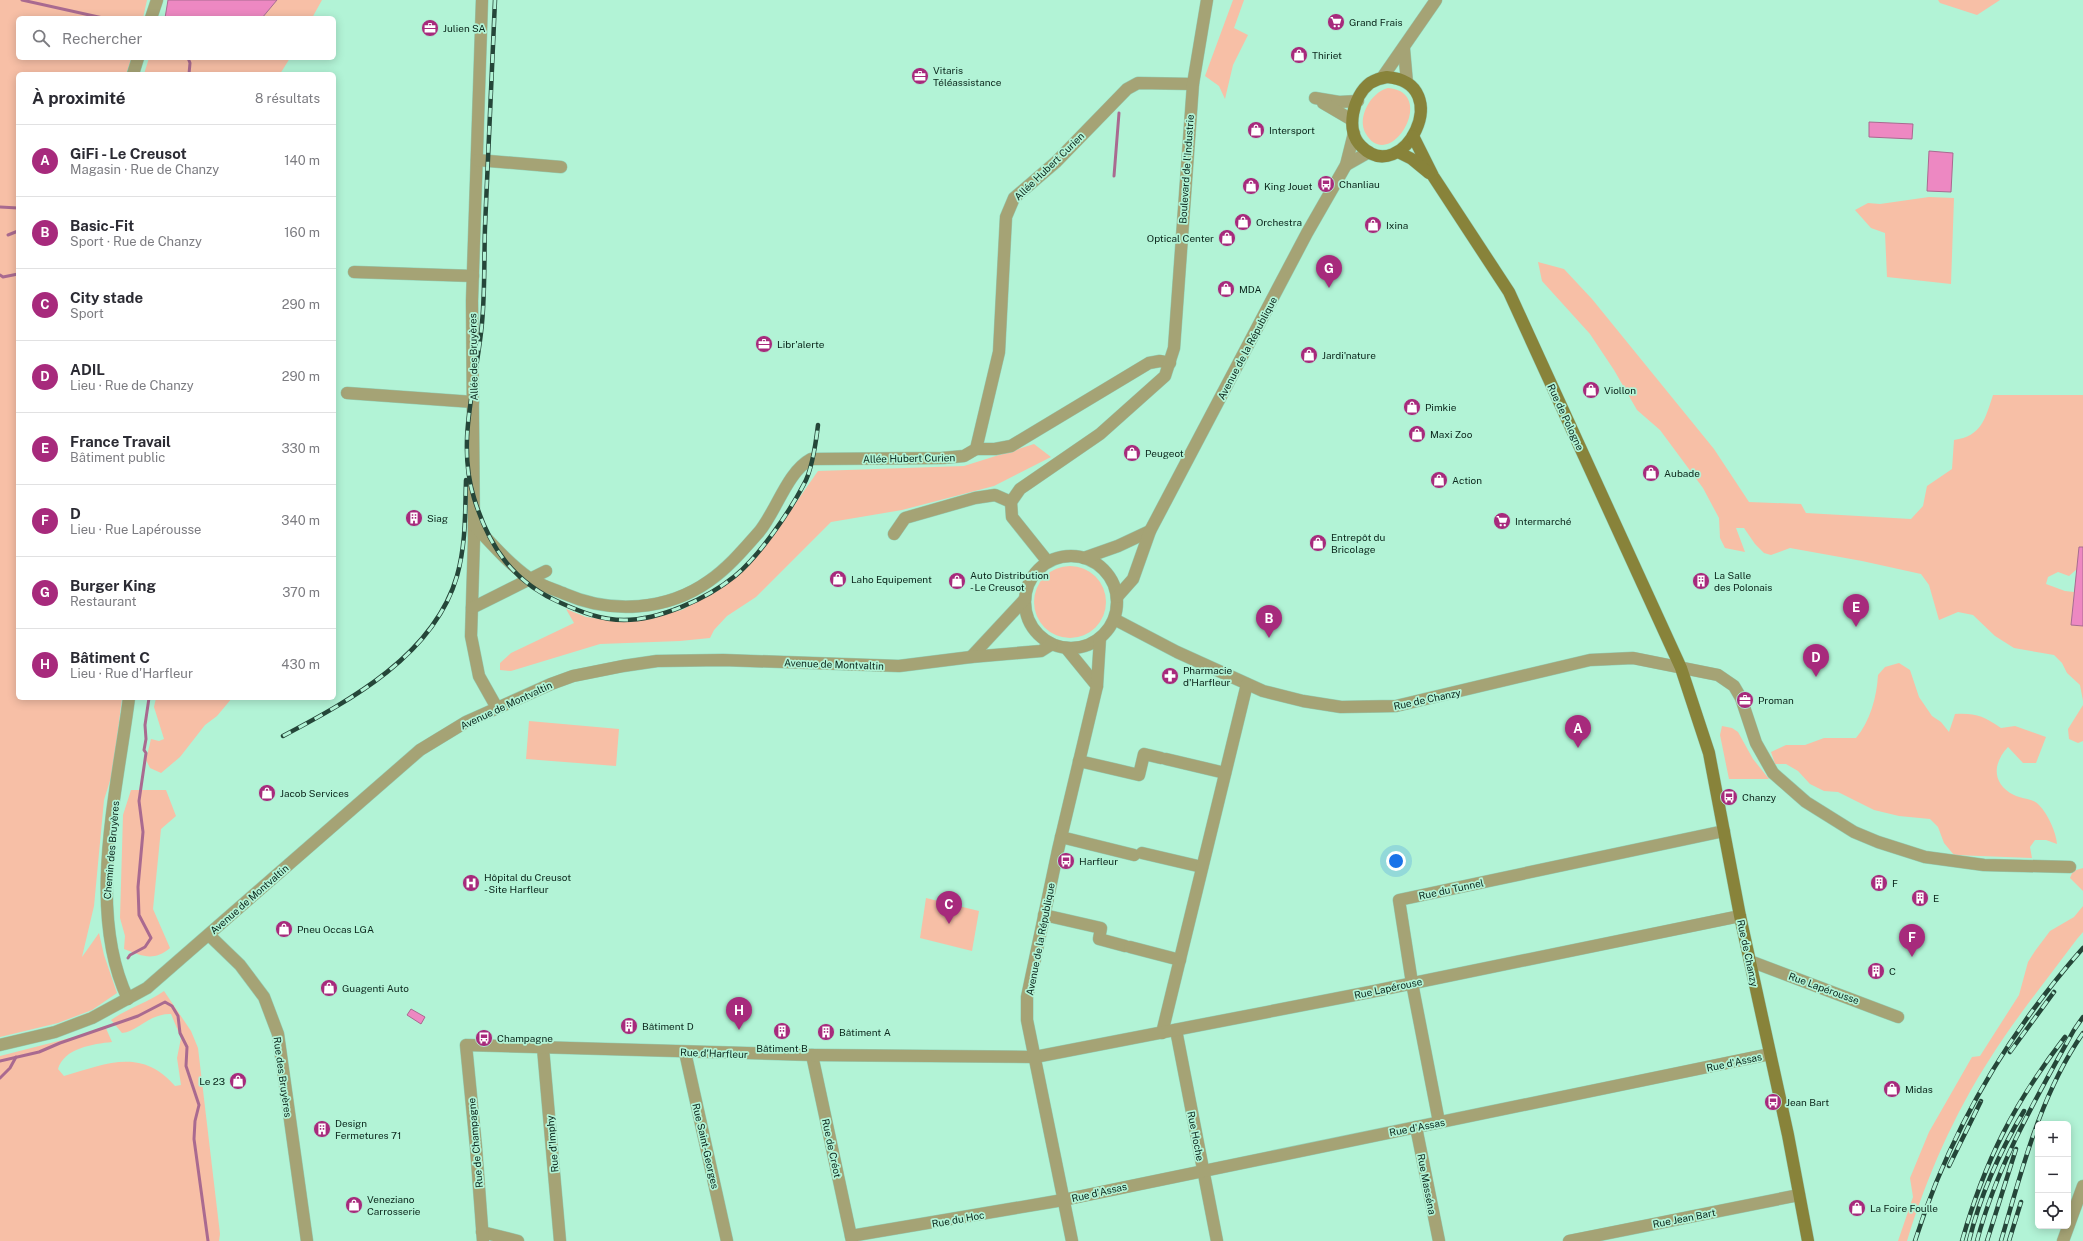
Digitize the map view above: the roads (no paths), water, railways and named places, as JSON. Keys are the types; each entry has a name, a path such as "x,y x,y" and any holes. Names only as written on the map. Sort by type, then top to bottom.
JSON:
{"main road":[{"path":"1382,78 1396,78 1407,83 1418,94 1421,102 1421,112 1414,136 1409,143 1398,152 1386,155 1369,152 1361,146 1354,133 1352,120 1358,101 1364,90 1370,83 1382,78"},
{"name":"Rue de Pologne","path":"1414,136 1434,176 1509,292 1681,668"},
{"name":"Rue de Pologne","path":"1398,152 1412,159 1434,176"},
{"name":"Rue de Chanzy","path":"1681,668 1709,753 1740,916 1788,1134 1808,1241"}],"street":[{"path":"152,16 157,0"},
{"name":"Allée des Bruyères","path":"482,0 473,276 474,525 471,636 479,676 497,708"},
{"name":"Boulevard de l'Industrie","path":"1010,502 1020,489 1100,434 1165,376 1174,348 1193,84 1207,0"},
{"path":"1382,78 1404,49 1436,0"},
{"path":"1404,49 1407,83"},
{"path":"134,72 137,60"},
{"name":"Allée Hubert Curien","path":"474,525 506,561 530,579 579,600 608,607 660,604 709,582 724,568 760,530 774,511 797,470 812,459 942,458 964,456 976,449 999,352 1006,217 1014,198 1056,162 1127,89 1138,83 1193,84"},
{"path":"1352,120 1316,98 1339,102 1358,101"},
{"name":"Avenue de la République","path":"1117,597 1133,578 1150,531 1307,233 1346,165 1354,133"},
{"path":"1346,165 1369,152"},
{"path":"477,160 561,167"},
{"path":"354,272 473,276"},
{"path":"976,449 995,449 1011,446 1149,363 1160,361 1170,363"},
{"path":"347,393 473,402"},
{"path":"894,534 905,518 975,498 995,495 1010,502 1012,517 1048,562"},
{"path":"1084,558 1118,546 1150,531"},
{"path":"1072,556 1084,558 1096,563 1106,572 1114,584 1117,597 1114,619 1108,630 1100,638 1084,646 1066,648 1052,644 1041,636 1032,626 1026,613 1025,599 1028,584 1036,572 1048,562 1059,558 1072,556"},
{"path":"472,608 546,571"},
{"path":"971,657 1025,599"},
{"name":"Rue de Chanzy","path":"1114,619 1177,652 1263,691 1310,702 1341,707 1396,706 1590,660 1633,658 1718,675 1734,686 1741,698 1756,743 1773,773 1806,802 1854,832 1878,842 1926,857 1984,865 2070,867"},
{"name":"Avenue de la République","path":"1072,1241 1027,1020 1028,996 1061,837 1097,686 1100,638"},
{"name":"Avenue de Montvaltin","path":"0,1045 55,1032 92,1018 147,988 420,750 466,722 551,684 573,676 657,661 723,660 899,666 971,657 1041,651 1052,644"},
{"path":"1066,648 1097,686"},
{"path":"1162,1033 1247,684"},
{"name":"Chemin des Bruyères","path":"128,999 120,983 110,944 107,902 112,818 129,700"},
{"path":"1079,761 1138,775 1144,754 1225,773"},
{"name":"Rue du Tunnel","path":"1439,1122 1412,983 1399,900 1724,831"},
{"path":"1061,837 1202,868"},
{"path":"1044,915 1101,928 1099,939 1180,960"},
{"name":"Rue Lapérouse","path":"1035,1057 1412,983 1740,916"},
{"name":"Rue des Bruyères","path":"209,935 240,964 264,997 278,1034 307,1241"},
{"name":"Rue Lapérousse","path":"1750,961 1898,1017"},
{"name":"Rue Hoche","path":"1176,1030 1217,1241"},
{"name":"Rue d'Harfleur","path":"466,1045 812,1055 1035,1057"},
{"name":"Rue de Champagne","path":"466,1045 483,1236"},
{"name":"Rue d'Imphy","path":"543,1048 560,1241"},
{"name":"Rue Saint-Georges","path":"685,1052 727,1241"},
{"name":"Rue d'Assas","path":"1064,1200 1202,1170 1770,1054"},
{"name":"Rue de Créot","path":"812,1055 852,1239"},
{"name":"Rue Masséna","path":"1416,1127 1439,1241"},
{"path":"2063,1241 2083,1186"},
{"name":"Rue Jean Bart","path":"1569,1241 1799,1195"},
{"name":"Rue du Hoc","path":"852,1239 1064,1200"},
{"path":"483,1236 518,1241"}],"waterway":[{"path":"22,0 94,16"},
{"path":"189,60 189,72"},
{"path":"1114,176 1119,113"},
{"path":"0,207 16,208"},
{"path":"8,235 16,232"},
{"path":"0,275 3,277 16,274"},
{"path":"128,958 130,955 145,947 151,938 139,915 138,887 143,832 139,801 146,753 144,750 146,739 145,725 149,700"},
{"path":"0,1061 39,1052 60,1043 138,1016 165,1002 172,1006 178,1016 180,1033 187,1047 186,1066 199,1105 195,1121 194,1139 208,1241"},
{"path":"0,1078 10,1068 16,1057"}],"railway":[{"path":"495,0 485,227 483,311 469,411 467,455 469,476 480,516 495,547 505,561 529,585 561,603 591,615 616,620 638,619 682,607 711,593 735,576 754,557 773,533 790,508 807,478 813,456 818,425"},
{"path":"283,736 336,707 387,672 410,652 430,629 446,604 460,564 464,528 466,480"},
{"path":"1915,1241 1929,1200 1945,1161 1963,1123 1984,1086 2006,1049 2030,1015 2055,981 2083,948"},
{"path":"2010,1052 2054,992"},
{"path":"1977,1241 1985,1213 2006,1159 2060,1055 2083,1017"},
{"path":"2001,1241 2025,1160 2044,1107 2068,1057 2083,1033"},
{"path":"1962,1241 1981,1184 2003,1133 2031,1085 2065,1037"},
{"path":"1949,1166 1981,1101"},
{"path":"1969,1241 1979,1207 1992,1174 2024,1111"},
{"path":"1987,1241 2016,1149"},
{"path":"2009,1241 2021,1202"}],"place":[{"name":"Grand Frais","path":"1336,22"},
{"name":"Julien SA","path":"430,28"},
{"name":"Thiriet","path":"1299,55"},
{"name":"Vitaris Téléassistance","path":"920,76"},
{"name":"Intersport","path":"1256,130"},
{"name":"Chanliau","path":"1326,184"},
{"name":"King Jouet","path":"1251,186"},
{"name":"Orchestra","path":"1243,222"},
{"name":"Ixina","path":"1373,225"},
{"name":"Optical Center","path":"1227,238"},
{"name":"Burger King","path":"1329,288"},
{"name":"MDA","path":"1226,289"},
{"name":"Libr'alerte","path":"764,344"},
{"name":"Jardi'nature","path":"1309,355"},
{"name":"Viollon","path":"1591,390"},
{"name":"Pimkie","path":"1412,407"},
{"name":"Maxi Zoo","path":"1417,434"},
{"name":"Peugeot","path":"1132,453"},
{"name":"Aubade","path":"1651,473"},
{"name":"Action","path":"1439,480"},
{"name":"Siag","path":"414,518"},
{"name":"Intermarché","path":"1502,521"},
{"name":"Entrepôt du Bricolage","path":"1318,543"},
{"name":"Laho Equipement","path":"838,579"},
{"name":"Auto Distribution - Le Creusot","path":"957,581"},
{"name":"La Salle des Polonais","path":"1701,581"},
{"name":"France Travail","path":"1856,627"},
{"name":"Basic-Fit","path":"1269,638"},
{"name":"Pharmacie d'Harfleur","path":"1170,676"},
{"name":"ADIL","path":"1816,677"},
{"name":"Proman","path":"1745,700"},
{"name":"GiFi - Le Creusot","path":"1578,748"},
{"name":"Jacob Services","path":"267,793"},
{"name":"Chanzy","path":"1729,797"},
{"name":"Harfleur","path":"1066,861"},
{"name":"Hôpital du Creusot - Site Harfleur","path":"471,883"},
{"name":"F","path":"1879,883"},
{"name":"E","path":"1920,898"},
{"name":"City stade","path":"949,924"},
{"name":"Pneu Occas LGA","path":"284,929"},
{"name":"D","path":"1912,957"},
{"name":"C","path":"1876,971"},
{"name":"Guagenti Auto","path":"329,988"},
{"name":"Bâtiment D","path":"629,1026"},
{"name":"Bâtiment C","path":"739,1030"},
{"name":"Bâtiment B","path":"782,1031"},
{"name":"Bâtiment A","path":"826,1032"},
{"name":"Champagne","path":"484,1038"},
{"name":"Le 23","path":"238,1081"},
{"name":"Midas","path":"1892,1089"},
{"name":"Jean Bart","path":"1773,1102"},
{"name":"Design Fermetures 71","path":"322,1129"},
{"name":"Veneziano Carrosserie","path":"354,1205"},
{"name":"La Foire Foulle","path":"1857,1208"}]}
